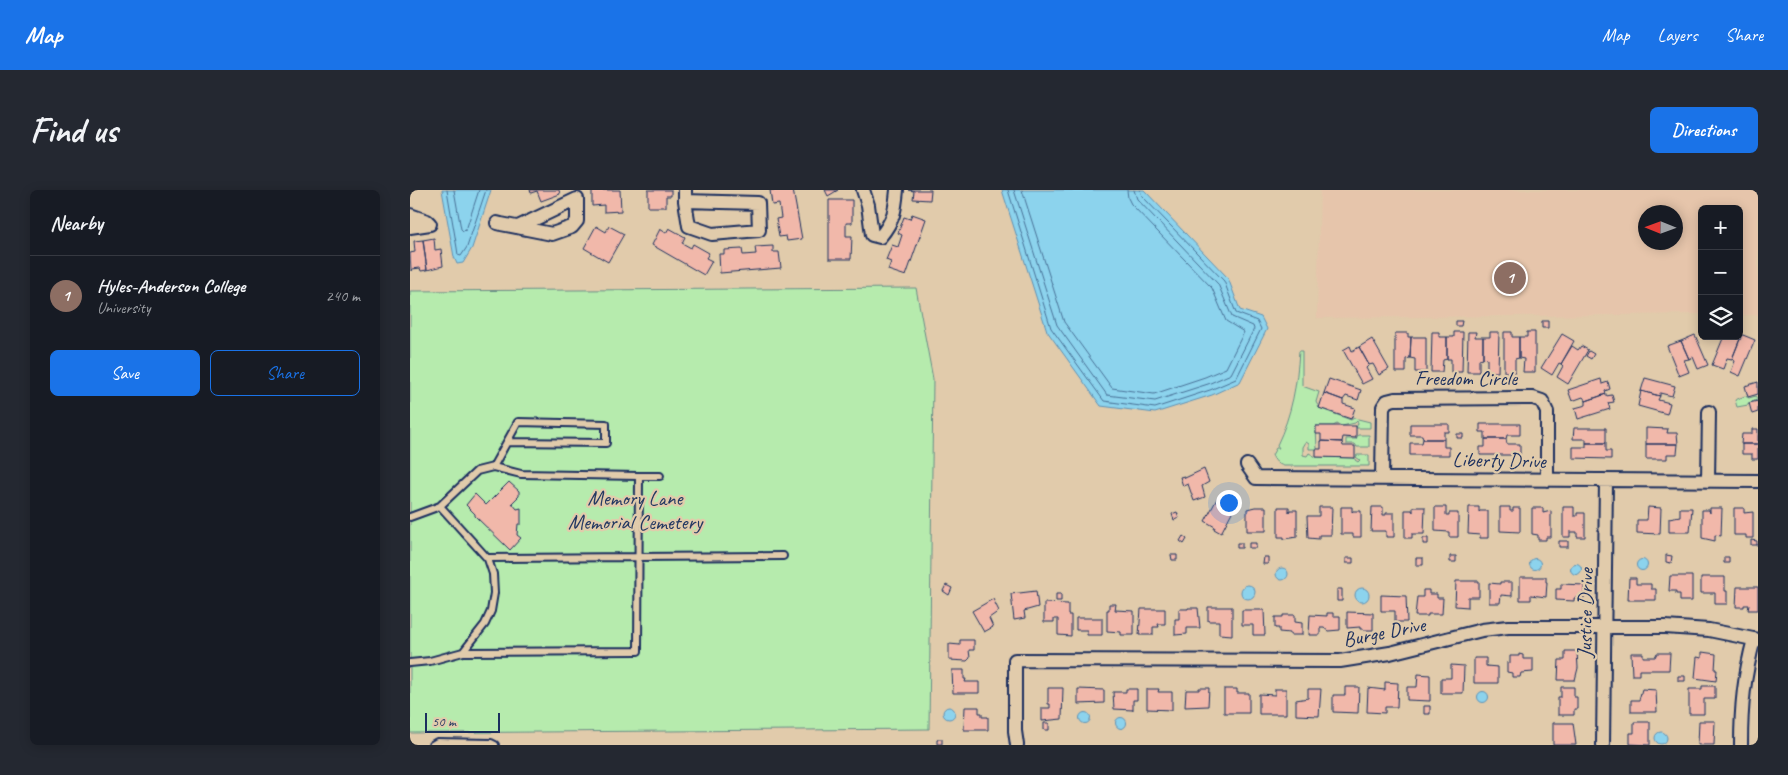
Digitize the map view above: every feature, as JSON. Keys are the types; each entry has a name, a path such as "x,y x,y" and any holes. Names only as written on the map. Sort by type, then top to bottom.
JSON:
{"street":[{"path":"863,190 868,205 872,235 880,237 890,224 897,190"},
{"path":"497,223 552,234 572,227 577,221 577,195 518,227"},
{"path":"685,196 758,204 759,230 712,234 689,226 685,196"},
{"path":"410,215 427,221 430,224 410,226"},
{"name":"Freedom Circle","path":"1382,478 1383,407 1387,401 1395,399 1533,398 1542,401 1547,412 1547,480"},
{"path":"1708,481 1710,412"},
{"name":"Liberty Drive","path":"1246,465 1256,478 1758,481"},
{"name":"Justice Drive","path":"1603,745 1606,627 1606,481"},
{"name":"Burge Drive","path":"1017,745 1015,730 1015,660 1340,661 1391,653 1482,630 1508,627 1710,630 1756,639"},
{"path":"1741,745 1742,694 1746,672 1756,639"}],"lane":[{"path":"493,467 518,422 606,424 606,442 507,442"},
{"path":"410,517 440,506 477,471 493,467 521,474 660,476"},
{"path":"410,663 430,661 463,652 638,651 639,476"},
{"path":"440,506 488,558 493,574 494,593 491,611 486,624 463,652"},
{"path":"488,558 784,556"},
{"path":"435,743 491,743 495,745"}],"shaded area":[{"path":"1320,190 1758,190 1758,315 1743,315 1743,205 1698,205 1698,314 1317,318"}],"green space":[{"name":"Memory Lane Memorial Cemetery","path":"916,288 933,379 929,729 410,733 410,291"},
{"path":"1299,351 1302,351 1302,386 1319,392 1316,402 1319,408 1351,420 1354,418 1370,422 1370,428 1356,428 1357,421 1342,426 1337,424 1333,426 1316,426 1317,449 1309,449 1309,444 1306,442 1303,447 1303,455 1307,456 1309,453 1316,457 1355,458 1358,462 1360,460 1356,457 1357,455 1369,455 1369,466 1284,466 1274,459 1272,455 1276,448 1279,448 1277,445 1293,399"},
{"path":"1745,396 1749,398 1756,396 1757,400 1748,403 1748,405 1737,407 1735,400"},
{"path":"1358,435 1369,435 1369,447 1357,447 1355,444 1346,444 1346,439 1356,439"}],"water":[{"path":"442,190 491,190 472,248 463,263 457,264 454,257"},
{"path":"1002,190 1144,190 1228,278 1240,310 1261,317 1267,329 1240,382 1212,395 1155,413 1101,406 1047,331"},
{"path":"1533,559 1537,559 1540,564 1539,568 1533,569 1530,566 1530,562"},
{"path":"1640,560 1644,560 1647,565 1646,569 1640,570 1637,567 1637,563"},
{"path":"1576,563 1582,569 1576,575 1570,569"},
{"path":"1280,568 1284,568 1288,574 1284,580 1280,580 1276,576 1276,572"},
{"path":"1248,585 1253,587 1255,592 1253,597 1248,599 1243,597 1241,592 1243,587"},
{"path":"1362,588 1367,590 1369,595 1367,600 1362,602 1357,600 1355,595 1357,590"},
{"path":"1483,691 1489,697 1483,703 1477,697"},
{"path":"947,707 951,707 955,713 951,719 947,719 943,715 943,711"},
{"path":"1085,712 1091,718 1085,724 1079,718"},
{"path":"1121,717 1127,723 1121,729 1115,723"},
{"path":"1659,732 1663,732 1667,738 1663,744 1659,744 1655,740 1655,736"}],"building":[{"path":"530,190 559,190 560,194 541,201 537,191 531,193"},
{"path":"592,190 620,190 621,211 604,212 604,205 592,206"},
{"path":"648,190 671,190 671,196 666,196 666,207 648,207"},
{"path":"770,190 793,190 802,239 787,241 786,236 779,237 776,219 781,218 779,204 772,205"},
{"path":"825,190 838,190 828,196"},
{"path":"908,190 931,190 930,200 913,199 914,191"},
{"path":"829,200 852,200 852,223 846,223 846,236 852,236 851,259 829,259"},
{"path":"912,214 926,219 906,276 888,270 891,262 886,260 892,245 898,247 902,235 898,233 904,217 910,219"},
{"path":"596,226 606,232 609,226 624,234 608,262 584,248"},
{"path":"669,228 685,237 682,243 691,248 693,244 709,253 706,258 712,261 704,275 652,245 660,229 666,233"},
{"path":"434,238 435,250 441,249 443,266 427,270 423,240"},
{"path":"423,240 427,270 421,271 420,268 412,269 411,271 410,253 415,252 414,241"},
{"path":"773,246 773,252 779,252 781,268 720,273 719,254 724,254 724,250 742,249 743,255 756,254 755,247"},
{"path":"1456,321 1462,321 1461,326 1456,326"},
{"path":"1542,321 1548,321 1548,328 1542,328"},
{"path":"1432,332 1439,332 1439,337 1447,337 1447,359 1443,360 1442,372 1431,372"},
{"path":"1454,332 1463,332 1462,372 1451,372 1451,359 1447,359 1447,337 1454,337"},
{"path":"1468,332 1476,332 1475,337 1483,337 1483,358 1479,359 1479,372 1467,372"},
{"path":"1490,332 1499,332 1498,372 1487,372 1487,359 1483,358 1483,337 1490,337"},
{"path":"1504,332 1512,332 1512,337 1519,337 1519,358 1515,359 1515,372 1504,372"},
{"path":"1527,332 1535,332 1535,372 1523,372 1524,359 1519,358 1519,337 1527,337"},
{"path":"1395,333 1408,333 1408,337 1411,337 1410,358 1406,359 1406,372 1395,372"},
{"path":"1562,334 1574,341 1561,364 1559,363 1552,375 1541,368"},
{"path":"1695,335 1708,365 1698,369 1693,357 1689,359 1681,341"},
{"path":"1743,335 1755,340 1740,376 1731,372 1735,361 1732,359 1740,340 1743,340"},
{"path":"1411,337 1426,337 1426,372 1415,372 1415,359 1410,358"},
{"path":"1372,339 1389,369 1379,375 1373,364 1369,365 1359,347"},
{"path":"1722,340 1740,340 1732,359 1727,358 1723,369 1712,365"},
{"path":"1681,341 1689,359 1684,360 1689,372 1679,376 1667,346"},
{"path":"1350,346 1352,351 1359,347 1369,365 1366,368 1372,379 1362,384 1343,350"},
{"path":"1572,346 1578,350 1581,346 1588,350 1568,384 1557,377 1563,366 1561,364"},
{"path":"1589,351 1594,354 1591,359 1586,356"},
{"path":"1645,378 1675,386 1672,396 1660,393 1660,396 1641,391"},
{"path":"1329,379 1361,390 1358,400 1346,396 1343,400 1324,393"},
{"path":"1601,379 1602,384 1608,382 1610,389 1605,391 1606,394 1586,401 1583,397 1572,401 1568,390"},
{"path":"1758,382 1758,394 1748,397 1745,386"},
{"path":"1641,391 1660,396 1658,400 1670,403 1667,414 1638,406"},
{"path":"1324,393 1343,400 1343,404 1355,408 1351,419 1319,408"},
{"path":"1606,394 1606,396 1612,395 1614,402 1608,403 1610,409 1578,419 1575,408 1586,405 1586,401"},
{"path":"1758,401 1758,412 1752,414 1749,403"},
{"path":"1410,424 1449,424 1449,432 1444,432 1444,439 1423,439 1422,435 1410,435"},
{"path":"1480,424 1520,424 1520,435 1507,435 1506,439 1485,439 1485,432 1480,432"},
{"path":"1316,426 1356,426 1356,438 1343,437 1342,442 1321,441 1321,434 1316,434"},
{"path":"1574,428 1606,428 1606,443 1586,443 1586,439 1573,439"},
{"path":"1646,428 1668,429 1667,433 1677,433 1678,444 1646,444"},
{"path":"1752,429 1758,429 1758,444 1741,444 1742,434 1752,434"},
{"path":"1457,434 1463,434 1463,438 1457,438"},
{"path":"1423,439 1444,439 1444,447 1449,447 1449,455 1410,455 1410,443 1422,443"},
{"path":"1485,439 1506,439 1507,444 1520,444 1520,455 1480,455 1480,447 1485,447"},
{"path":"1321,441 1342,442 1343,446 1355,446 1355,458 1316,457 1316,449 1321,449"},
{"path":"1586,443 1606,443 1606,451 1611,451 1611,459 1573,458 1573,447 1586,447"},
{"path":"1646,444 1678,444 1677,454 1667,454 1667,459 1646,459"},
{"path":"1742,444 1758,444 1758,459 1752,459 1752,454 1742,454"},
{"path":"1204,469 1209,482 1202,486 1205,497 1194,501 1188,484 1183,486 1180,477 1184,476 1185,478"},
{"path":"509,482 519,491 519,496 512,503 517,509 521,508 521,524 518,524 517,535 521,538 510,550 466,505 475,494 486,505"},
{"path":"1218,497 1228,502 1225,507 1227,506 1233,510 1221,533 1205,521"},
{"path":"1266,507 1266,531 1247,531 1247,509"},
{"path":"1278,507 1289,507 1289,512 1290,510 1297,510 1297,537 1284,539 1284,537 1278,537"},
{"path":"1319,507 1332,507 1331,535 1319,535 1319,539 1308,538 1307,516 1319,516"},
{"path":"1341,507 1352,507 1352,512 1361,511 1361,537 1353,537 1353,534 1341,534"},
{"path":"1372,507 1383,507 1383,515 1394,513 1394,537 1386,537 1386,531 1371,531"},
{"path":"1413,507 1425,507 1424,534 1412,534 1412,538 1405,538 1405,510 1412,510 1413,512"},
{"path":"1435,507 1446,507 1446,515 1458,513 1458,537 1449,537 1449,532 1435,531"},
{"path":"1469,507 1479,507 1479,512 1488,511 1488,538 1480,538 1480,535 1468,534"},
{"path":"1500,507 1510,507 1510,511 1513,511 1513,508 1520,508 1520,532 1500,531"},
{"path":"1563,507 1574,507 1574,516 1577,516 1577,513 1585,513 1585,537 1577,537 1577,532 1570,532 1570,537 1563,537"},
{"path":"1648,507 1661,508 1660,534 1637,533 1637,520 1647,520"},
{"path":"1532,508 1543,508 1543,513 1551,511 1551,537 1546,537 1546,540 1538,540 1538,535 1532,534"},
{"path":"1680,508 1692,508 1690,532 1669,532 1669,518 1680,516"},
{"path":"1710,508 1722,508 1721,536 1715,535 1715,541 1702,538 1702,510 1709,510 1710,513"},
{"path":"1734,508 1744,508 1744,513 1753,512 1753,538 1746,538 1746,535 1734,535"},
{"path":"1177,512 1179,518 1174,520 1172,514"},
{"path":"1183,536 1187,539 1184,544 1180,541"},
{"path":"1423,538 1428,538 1428,544 1423,544"},
{"path":"1751,540 1757,541 1757,545 1751,545"},
{"path":"1559,541 1568,541 1568,547 1559,547"},
{"path":"1237,543 1242,543 1242,548 1237,548"},
{"path":"1249,543 1256,543 1256,548 1249,548"},
{"path":"1171,555 1177,555 1177,560 1172,560"},
{"path":"1666,555 1672,556 1671,563 1666,562"},
{"path":"1450,556 1456,556 1456,562 1450,562"},
{"path":"1264,557 1268,557 1268,564 1263,564"},
{"path":"1724,557 1729,557 1729,563 1724,563"},
{"path":"1346,558 1353,558 1353,563 1346,563"},
{"path":"1416,558 1423,558 1423,565 1416,565"},
{"path":"1670,576 1692,576 1692,601 1680,601 1680,594 1676,594 1676,591 1669,591"},
{"path":"1520,577 1546,577 1546,597 1531,595 1531,600 1520,600"},
{"path":"1701,577 1725,577 1727,604 1715,604 1715,593 1701,593"},
{"path":"1629,578 1636,578 1636,584 1651,584 1651,589 1656,589 1656,600 1628,600"},
{"path":"1456,581 1479,581 1479,597 1468,597 1468,607 1455,606"},
{"path":"1500,582 1512,582 1512,596 1501,595 1500,603 1489,603 1489,583 1500,584"},
{"path":"1561,584 1584,585 1584,598 1574,598 1574,601 1556,600 1556,589 1561,589"},
{"path":"946,585 952,588 949,595 943,591"},
{"path":"1737,587 1758,587 1758,610 1748,610 1749,605 1736,607"},
{"path":"1337,589 1342,589 1342,601 1337,601"},
{"path":"1423,590 1429,590 1429,594 1437,594 1437,598 1443,598 1442,614 1415,616 1417,597 1423,597"},
{"path":"1036,591 1038,607 1024,611 1025,618 1014,620 1011,594"},
{"path":"1056,594 1061,594 1061,601 1056,601"},
{"path":"1381,595 1406,596 1407,622 1395,622 1395,611 1381,611"},
{"path":"993,599 999,611 989,618 993,627 984,632 972,611"},
{"path":"1044,603 1068,604 1068,615 1071,615 1071,636 1058,635 1058,619 1054,619 1054,622 1044,622"},
{"path":"1109,604 1116,604 1115,610 1134,611 1134,635 1121,635 1121,632 1107,631 1107,610 1109,610"},
{"path":"1208,607 1232,607 1232,635 1219,634 1219,621 1208,621"},
{"path":"1198,608 1200,628 1187,628 1187,634 1175,635 1175,619 1179,619 1179,609"},
{"path":"1141,609 1165,609 1165,624 1158,624 1159,627 1153,627 1153,635 1139,635"},
{"path":"1242,610 1264,610 1265,635 1253,635 1253,625 1242,625"},
{"path":"1347,612 1373,613 1373,630 1364,630 1360,629 1360,627 1347,628"},
{"path":"1327,613 1333,613 1333,616 1340,616 1340,630 1328,631 1320,628 1320,635 1309,635 1310,615 1327,616"},
{"path":"1283,615 1295,615 1295,622 1302,623 1302,635 1290,635 1290,633 1279,632 1279,628 1275,628 1275,617 1283,617"},
{"path":"1076,618 1102,618 1102,635 1087,635 1087,630 1076,630"},
{"path":"960,640 974,640 974,650 969,650 970,658 967,661 949,660 949,644 960,645"},
{"path":"1565,651 1577,651 1578,668 1575,680 1558,680 1559,660 1565,660"},
{"path":"1702,652 1716,654 1716,681 1695,678 1697,657 1702,658"},
{"path":"1631,653 1643,653 1643,657 1655,657 1657,653 1670,653 1669,670 1639,670 1639,675 1632,675"},
{"path":"1519,654 1523,655 1523,659 1533,659 1533,672 1521,673 1520,677 1512,677 1512,673 1507,672 1507,663 1510,663 1510,656 1519,656"},
{"path":"1474,658 1486,658 1486,666 1498,667 1498,683 1474,683"},
{"path":"1451,665 1464,666 1463,693 1441,693 1441,678 1451,678"},
{"path":"952,670 964,670 965,682 979,682 979,693 953,693"},
{"path":"1418,674 1430,675 1430,701 1407,700 1407,687 1417,687"},
{"path":"1678,676 1685,676 1685,681 1678,681"},
{"path":"1385,682 1398,683 1397,707 1385,707 1385,713 1367,712 1368,688 1385,690"},
{"path":"1702,686 1715,686 1715,699 1704,699 1704,714 1689,714 1689,689 1702,689"},
{"path":"1345,687 1359,687 1358,713 1333,712 1333,695 1345,695"},
{"path":"1561,687 1574,687 1574,697 1577,697 1577,709 1574,709 1574,715 1558,715 1558,697 1561,697"},
{"path":"1048,688 1063,688 1062,719 1042,721 1042,708 1050,708 1050,704 1048,704"},
{"path":"1199,688 1209,688 1208,706 1185,707 1186,690 1199,690"},
{"path":"1078,689 1104,690 1104,703 1078,704"},
{"path":"1126,689 1137,689 1137,700 1133,700 1133,710 1114,709 1113,692 1126,692"},
{"path":"1147,689 1159,689 1158,692 1172,692 1172,710 1147,709"},
{"path":"1224,689 1237,689 1237,693 1249,693 1249,713 1224,713"},
{"path":"1275,689 1286,689 1286,714 1259,714 1259,694 1275,695"},
{"path":"1308,689 1321,689 1319,716 1296,715 1296,700 1308,698"},
{"path":"1642,689 1656,690 1657,712 1631,712 1631,700 1639,700"},
{"path":"1424,706 1430,706 1430,714 1424,714"},
{"path":"965,707 979,707 979,713 982,713 982,717 988,717 988,730 964,730"},
{"path":"1699,721 1715,721 1714,745 1698,745"},
{"path":"1634,722 1650,722 1650,745 1630,744 1630,733 1634,733"},
{"path":"1044,723 1049,723 1049,730 1044,730"},
{"path":"1553,723 1573,723 1576,745 1553,745"},
{"path":"937,739 942,739 942,744 937,744"}],"place":[{"name":"Hyles-Anderson College","path":"1510,278"}]}
